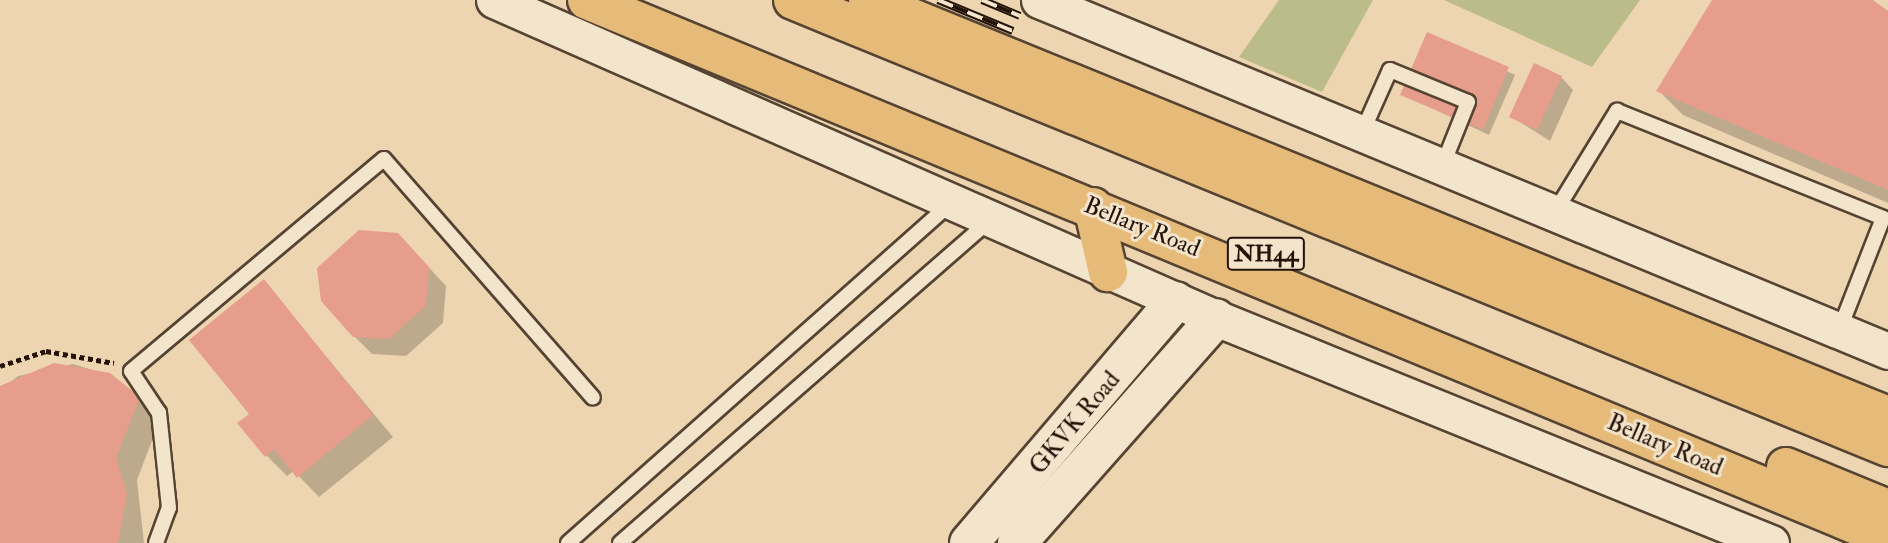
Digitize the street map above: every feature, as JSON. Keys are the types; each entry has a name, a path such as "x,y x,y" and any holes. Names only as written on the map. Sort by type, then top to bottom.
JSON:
{"highway":[{"name":"Bellary Road","path":"587,0 1888,538"},
{"name":"Bellary Road","path":"643,0 1888,509"},
{"name":"NH44","path":"793,0 1888,447"},
{"path":"868,0 1888,416"},
{"path":"1093,207 1108,272"}],"main road":[{"name":"GKVK Road","path":"969,543 1177,301"},
{"name":"GKVK Road","path":"1017,543 1216,318"}],"street":[{"path":"494,0 950,204 1216,318 1771,543"},
{"path":"1039,0 1360,136 1555,213 1888,351"}],"lane":[{"path":"1360,136 1391,70 1468,102 1441,169"},
{"path":"1555,213 1617,111 1883,218 1839,331"},
{"path":"156,543 169,508 159,413 131,371 384,159 593,398"},
{"path":"568,543 950,204"},
{"path":"620,543 990,220"}],"path":[{"path":"0,366 46,351 109,360 131,371"}],"green space":[{"path":"1279,0 1373,0 1322,92 1239,57"},
{"path":"1444,0 1640,0 1592,67"}],"building":[{"path":"1712,0 1873,0 1888,11 1888,190 1656,91"},
{"path":"1427,32 1509,67 1483,130 1400,95"},
{"path":"1534,63 1562,76 1537,130 1509,117"},
{"path":"359,230 398,233 429,267 426,305 389,339 353,337 321,301 317,268"},
{"path":"264,279 373,415 297,478 274,449 265,457 237,423 249,414 189,340"},
{"path":"54,363 110,373 140,397 116,458 127,494 118,543 0,543 0,386"}],"railway":[{"path":"938,0 1013,31"},
{"path":"982,0 1020,16"}]}
